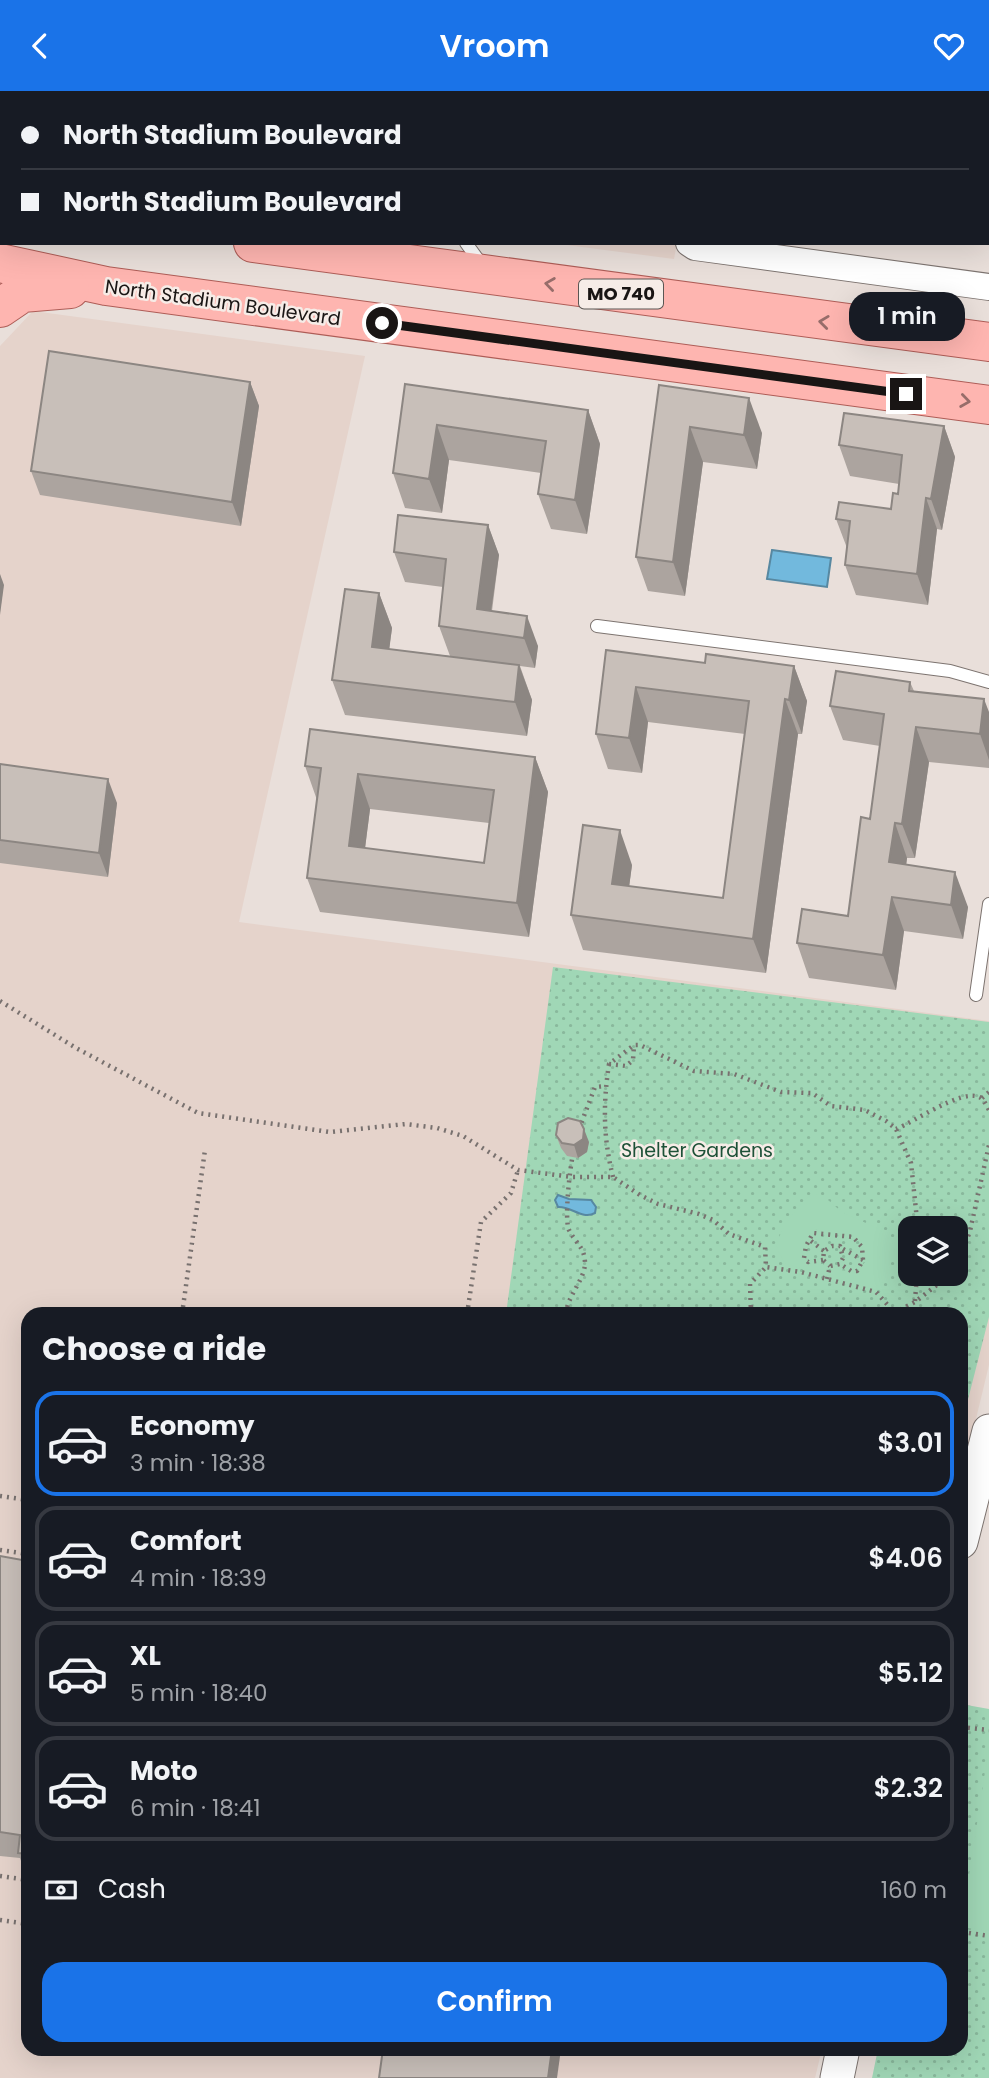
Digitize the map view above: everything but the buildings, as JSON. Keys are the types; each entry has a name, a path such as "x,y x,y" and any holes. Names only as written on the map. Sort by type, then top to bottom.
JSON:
{"main road":[{"name":"MO 740","path":"276,245 411,257 492,275 989,342"},
{"name":"North Stadium Boulevard","path":"0,263 106,286 989,405"},
{"path":"0,308 22,293 106,286"}],"street":[{"path":"692,245 989,288"},
{"path":"968,1514 989,1431"},
{"path":"837,2078 842,2056"}],"lane":[{"path":"468,245 492,275"},
{"path":"597,626 950,671 989,682"},
{"path":"976,995 989,904"}],"path":[{"path":"0,1001 76,1048 198,1113 330,1132 406,1125 437,1128 463,1136 518,1170 572,1177 613,1177 658,1204 699,1214 713,1220 729,1234 765,1247 766,1267 750,1284 751,1307"},
{"path":"613,1177 604,1135 609,1064 634,1045"},
{"path":"609,1064 626,1066 633,1060 634,1045"},
{"path":"634,1045 653,1050 694,1071 734,1074 781,1092 812,1093 831,1106 871,1112 896,1129 911,1163 917,1216"},
{"path":"577,1139 595,1087 606,1086"},
{"path":"982,1098 989,1092"},
{"path":"896,1129 953,1100 974,1096 982,1098 989,1110"},
{"path":"968,1236 989,1145"},
{"path":"566,1307 585,1268 584,1250 569,1230 566,1212 575,1149"},
{"path":"183,1307 205,1150"},
{"path":"468,1307 481,1222 511,1193 518,1170"},
{"path":"813,1233 837,1235 858,1241 863,1247 863,1260 857,1271 851,1271 840,1264 830,1266 823,1260 808,1262 804,1258 806,1246 813,1233"},
{"path":"836,1245 837,1235"},
{"path":"811,1241 824,1251"},
{"path":"836,1245 863,1260"},
{"path":"824,1251 836,1245"},
{"path":"840,1264 842,1249"},
{"path":"823,1260 824,1251"},
{"path":"827,1279 830,1266"},
{"path":"766,1267 876,1292 889,1307"},
{"path":"915,1302 916,1286"},
{"path":"905,1307 936,1286"},
{"path":"0,1496 21,1499"},
{"path":"0,1550 21,1553"},
{"path":"968,1728 989,1730"},
{"path":"0,1876 21,1879"},
{"path":"0,1920 21,1923"},
{"path":"968,1933 989,1936"}],"shaded area":[{"path":"566,245 677,245 674,259"},
{"path":"33,311 365,356 239,922 989,1021 989,1365 968,1452 968,1307 21,1307 21,2056 820,2056 815,2078 0,2078 0,346"}],"green space":[{"name":"Shelter Gardens","path":"553,967 989,1022 989,1317 968,1400 968,1307 507,1307"},
{"path":"812,1194 823,1196 843,1212 878,1229 891,1241 895,1249 885,1281 873,1288 830,1278 832,1269 856,1272 866,1261 861,1242 840,1231 815,1230 803,1244 804,1260 807,1264 823,1264 826,1267 824,1276 784,1263 777,1247 780,1235 796,1210"},
{"path":"968,1705 989,1709 989,2078 872,2078 877,2056 968,2056"},
{"path":"989,1746 989,1931 968,1928 968,1882"}],"water":[{"path":"772,550 831,558 827,587 767,579"},
{"path":"558,1195 569,1199 591,1200 596,1207 595,1213 586,1215 558,1207 555,1200"}],"route":[{"path":"382,323 906,394"}]}
